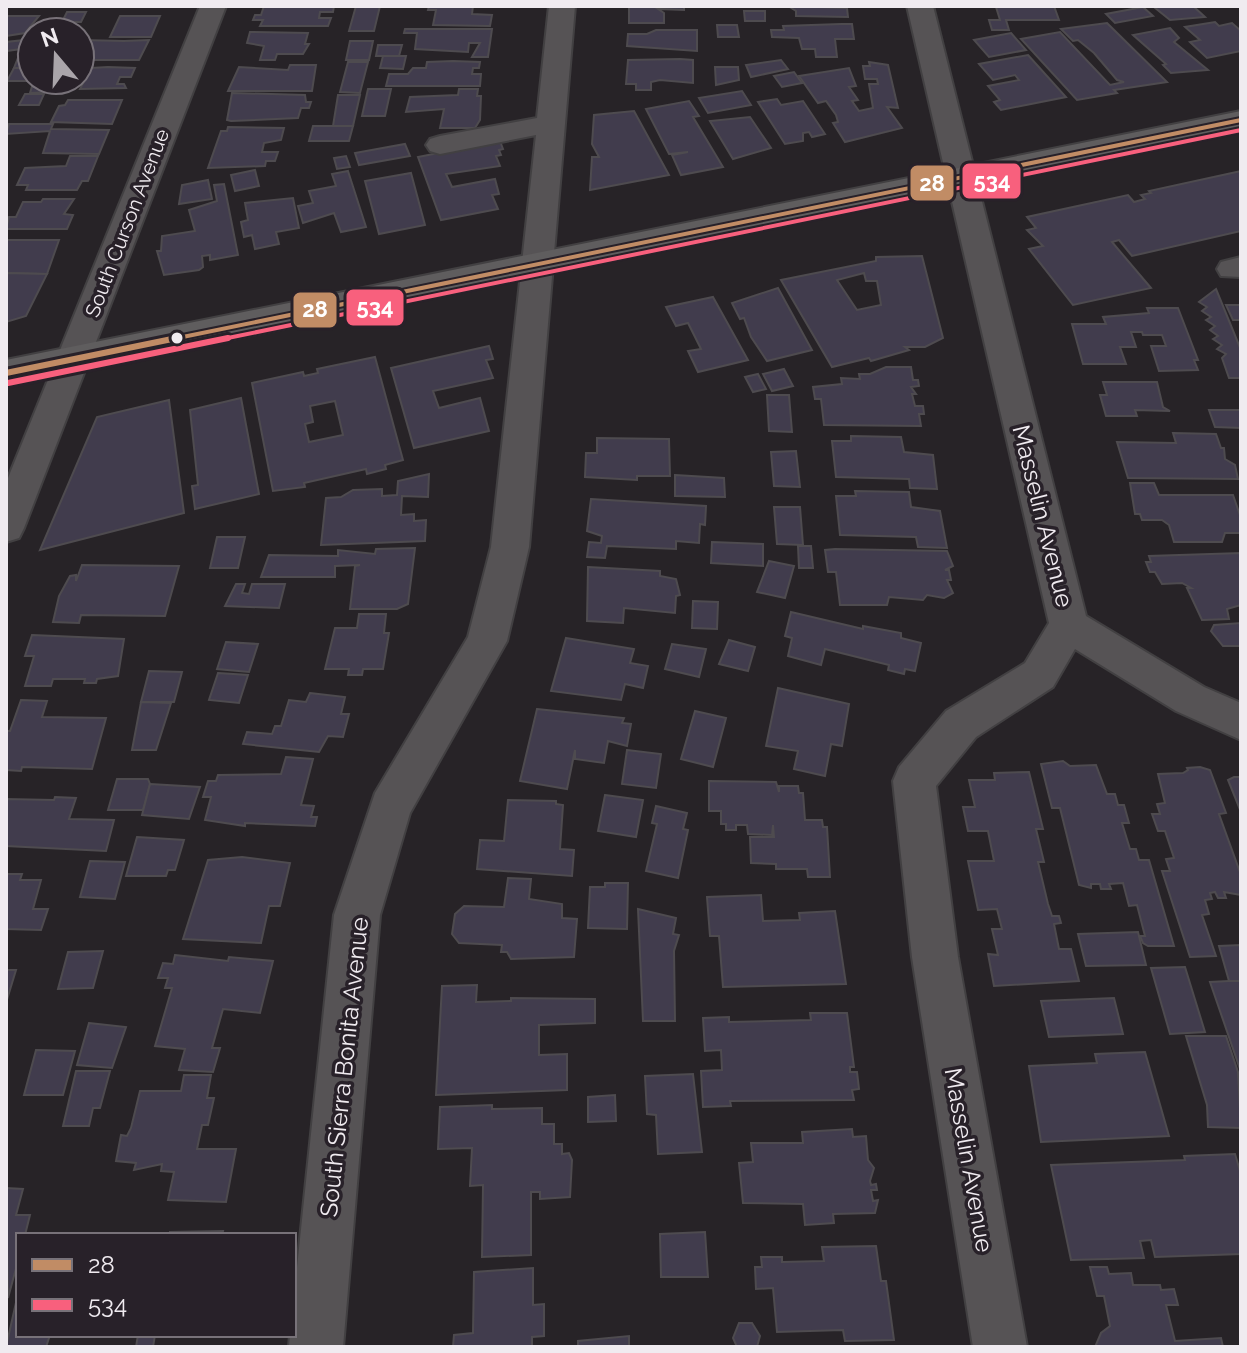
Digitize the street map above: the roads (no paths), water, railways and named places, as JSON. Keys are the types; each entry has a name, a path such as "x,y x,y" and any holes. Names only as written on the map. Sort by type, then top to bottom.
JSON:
{"main road":[{"path":"6,373 1241,120"}],"street":[{"name":"South Curson Avenue","path":"6,528 213,6"},
{"name":"South Sierra Bonita Avenue","path":"316,1347 357,915 390,807 487,641 510,547 562,6"},
{"name":"Masselin Avenue","path":"920,6 1069,625 1039,675 961,724 914,781 935,957 1000,1347"},
{"path":"440,145 552,124"},
{"path":"1069,625 1190,699 1241,722"}]}
